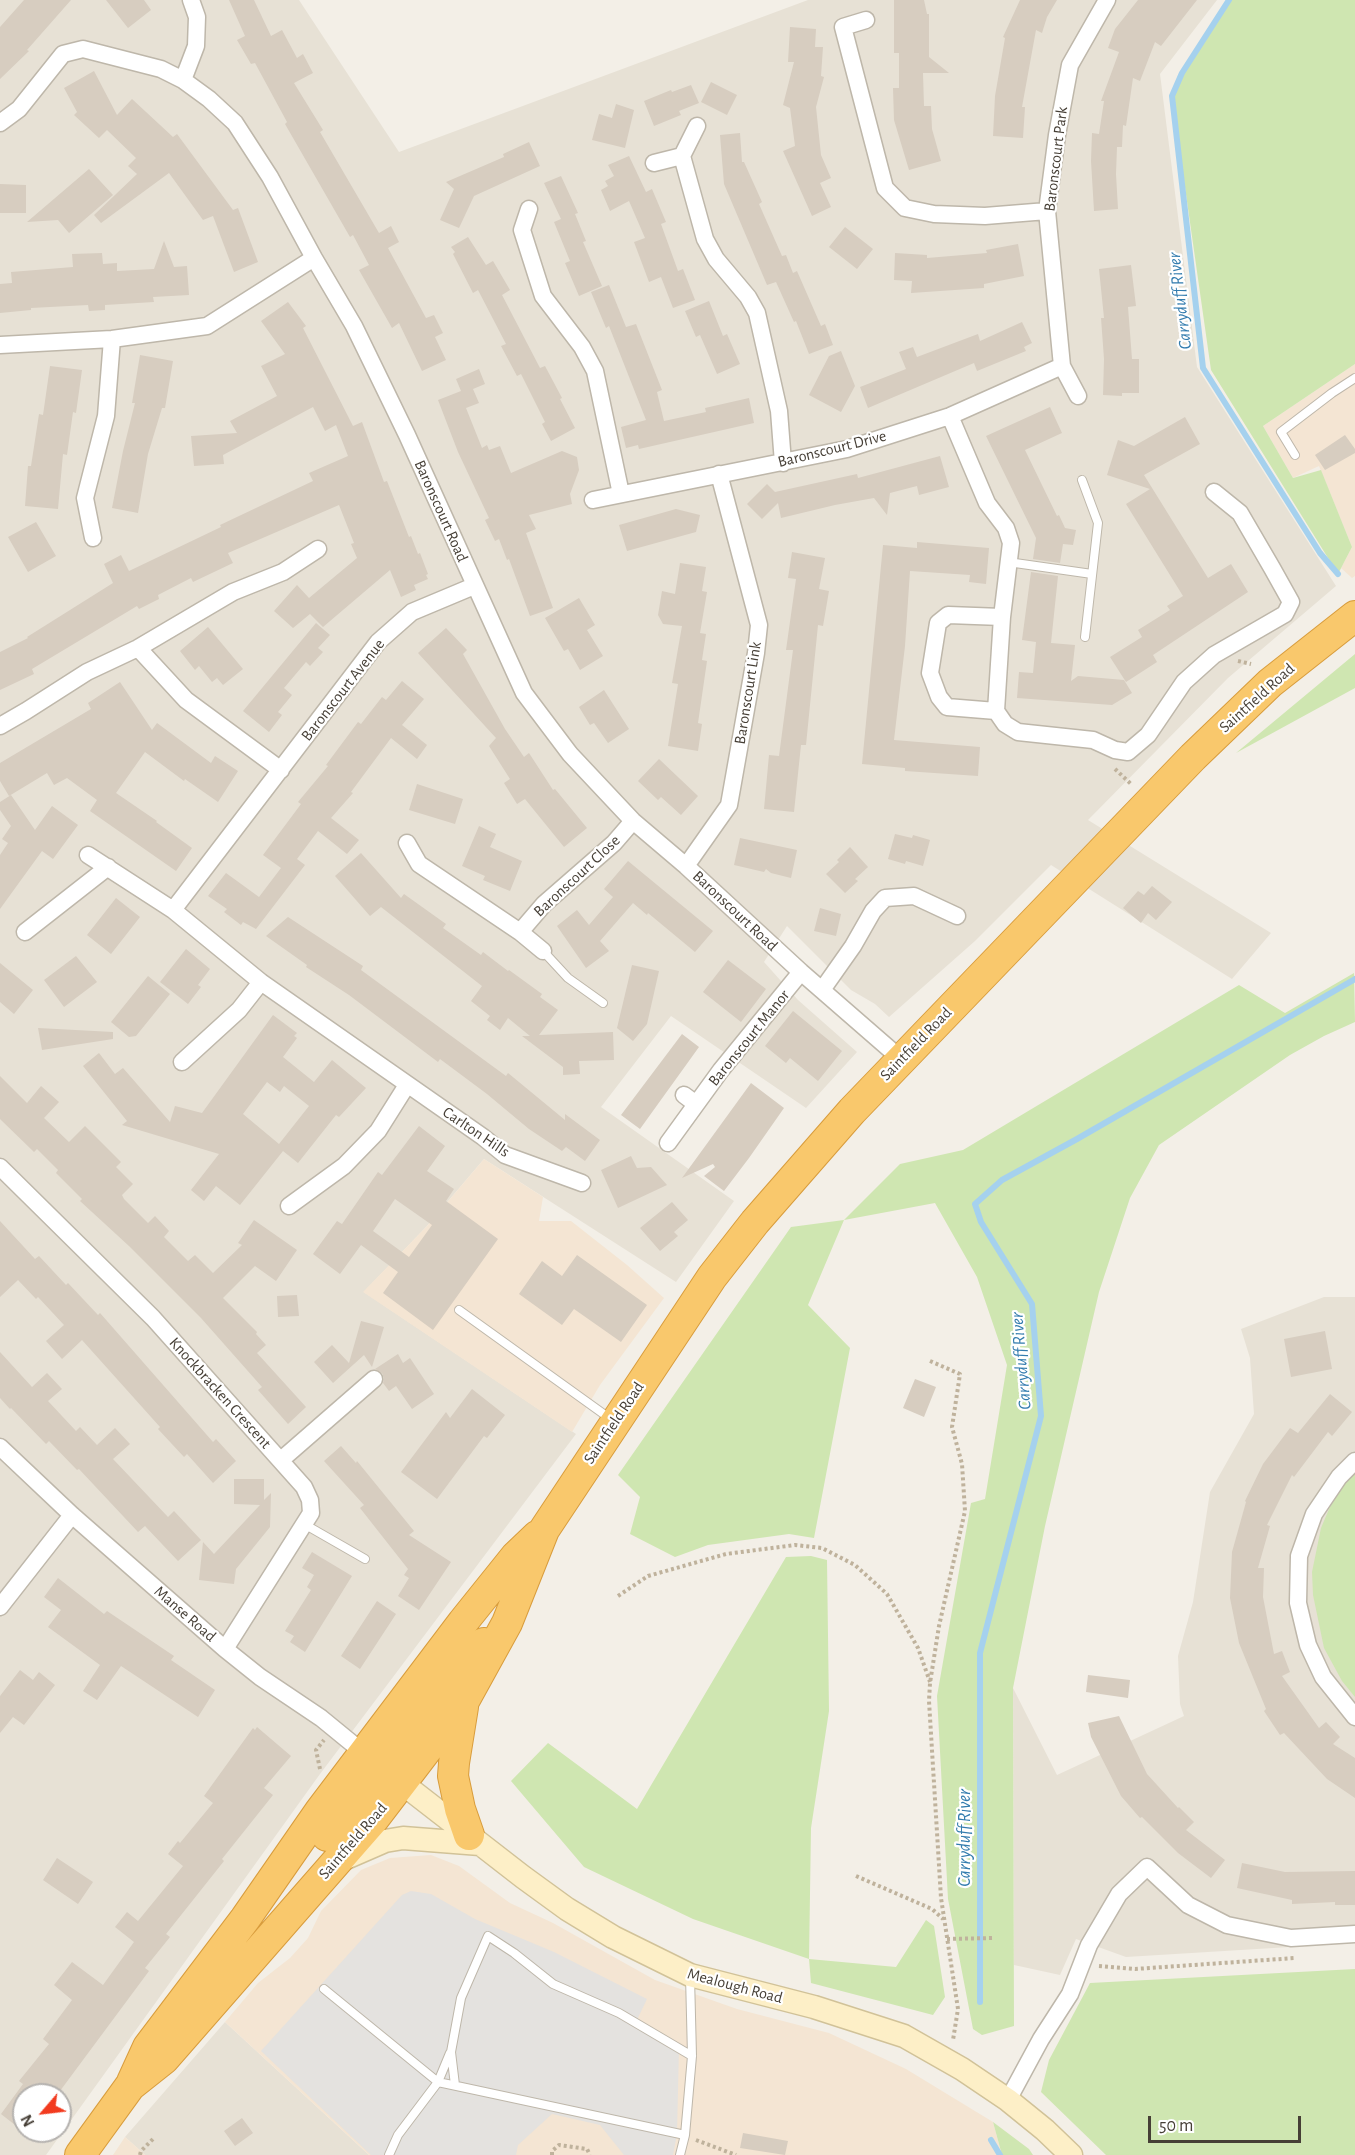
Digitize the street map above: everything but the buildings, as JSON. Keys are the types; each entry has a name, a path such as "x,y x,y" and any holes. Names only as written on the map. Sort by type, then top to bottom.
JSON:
{"highway":[{"name":"Saintfield Road","path":"80,2155 130,2086 147,2047 245,1919 320,1812 383,1768 464,1701 507,1623 544,1530 712,1277 755,1222 805,1163 901,1059 1193,757 1270,683 1355,616"},
{"name":"Saintfield Road","path":"130,2086 164,2059 377,1816 383,1768 486,1594 516,1556 544,1530"},
{"path":"383,1768 467,1658 507,1623"},
{"path":"464,1701 453,1776 460,1809 475,1840"}],"street":[{"path":"183,80 196,46 197,17 190,0"},
{"name":"Baronscourt Park","path":"1078,396 1062,366 1047,211 1057,135 1070,65 1107,0"},
{"path":"866,20 843,27 885,188 905,208 933,214 985,216 1047,211"},
{"name":"Baronscourt Road","path":"0,123 19,109 63,54 83,49 161,69 183,80 209,99 235,123 270,177 354,326 407,435 524,693 570,754 633,821 901,1059"},
{"path":"697,126 682,156 705,239 716,259 748,297 757,314 779,411 783,463"},
{"path":"654,163 682,156"},
{"path":"529,209 522,230 543,296 582,346 595,371 621,494"},
{"path":"0,345 112,339 207,326 314,258"},
{"path":"93,538 86,498 105,416 112,339"},
{"name":"Baronscourt Drive","path":"593,500 847,449 950,416 1062,366"},
{"path":"950,416 987,503 1006,528 1011,543 1002,617 996,711 1005,724 1018,732 1093,740 1115,750 1128,752 1148,735 1184,682 1214,655 1285,614 1291,602 1267,559 1240,513 1214,492"},
{"name":"Baronscourt Link","path":"686,866 729,805 759,625 719,474"},
{"path":"0,726 87,672 138,648 233,592 283,572 318,549"},
{"name":"Baronscourt Avenue","path":"173,910 378,642 412,612 474,586"},
{"path":"996,711 947,707 939,697 930,673 938,623 948,615 1002,617"},
{"path":"138,648 186,700 281,770"},
{"name":"Baronscourt Close","path":"520,932 544,904 614,843 633,821"},
{"name":"Baronscourt Close","path":"407,843 419,864 520,932 543,951"},
{"name":"Carlton Hills","path":"88,855 173,910 261,982 483,1137 505,1155 582,1183"},
{"path":"26,932 108,867"},
{"path":"822,990 854,946 873,911 885,898 914,896 957,916"},
{"name":"Baronscourt Manor","path":"668,1143 690,1099 721,1070 801,972"},
{"path":"182,1062 239,1010 261,982"},
{"path":"289,1206 344,1166 378,1131 407,1085"},
{"name":"Knockbracken Crescent","path":"0,1167 153,1318 304,1486 310,1500 311,1513 225,1649"},
{"path":"281,1460 374,1379"},
{"name":"Manse Road","path":"0,1447 72,1515 225,1649 260,1677 321,1718 383,1768"},
{"path":"1355,1461 1339,1477 1314,1514 1299,1556 1298,1603 1308,1645 1323,1677 1355,1717"},
{"path":"0,1607 72,1515"},
{"name":"Mealough Road","path":"383,1768 532,1884 586,1921 637,1951 690,1975 814,2007 903,2036 949,2061 1008,2100 1031,2117 1071,2155"},
{"path":"335,1863 385,1841 403,1838 475,1840"},
{"path":"1008,2100 1041,2039 1070,1994 1089,1945 1119,1894 1147,1867 1188,1905 1227,1925 1291,1938 1355,1935"}],"lane":[{"path":"1296,455 1281,432 1355,378"},
{"path":"1083,480 1098,523 1085,637"},
{"path":"1008,562 1092,574"},
{"path":"543,951 568,978 603,1003"},
{"path":"459,1310 614,1422"},
{"path":"304,1524 365,1559"},
{"path":"389,2155 398,2135 438,2082 451,2052 461,1998 488,1936 553,1984 619,2013 693,2056"},
{"path":"680,2155 685,2135 693,2056 690,1975"},
{"path":"324,1989 438,2082 685,2135"},
{"path":"451,2052 455,2085"}],"path":[{"path":"930,1361 960,1374 952,1427 962,1464 965,1511 939,1626 929,1701 944,1920 958,2009 949,2061"},
{"path":"618,1596 648,1576 726,1554 795,1545 822,1548 855,1565 887,1594 918,1648 930,1683"},
{"path":"856,1876 932,1909 944,1920"},
{"path":"947,1939 994,1938"},
{"path":"1080,1964 1135,1969 1297,1958"},
{"path":"685,2135 736,2155"},
{"path":"140,2155 154,2138"},
{"path":"552,2155 552,2151 559,2145 587,2149 590,2155"}],"shaded area":[{"path":"0,0 299,0 399,152 808,0 1217,0 1160,74 1197,367 1336,586 1228,678 1088,820 1271,933 1232,979 1051,865 975,941 889,1017 875,1004 851,990 787,926 764,962 798,1000 857,1052 806,1108 671,1016 601,1107 734,1201 676,1282 484,1159 427,1226 364,1292 576,1434 320,1774 72,2119 72,2083 12,2083 12,2143 55,2143 46,2155 0,2155"},
{"path":"1355,364 1355,576 1352,578 1341,568 1352,547 1319,466 1293,478 1263,426"},
{"path":"484,1159 543,1197 539,1221 571,1221 627,1265 664,1298 600,1385 572,1432 363,1292 427,1226"},
{"path":"1324,1297 1355,1297 1355,1943 1126,1957 1076,1939 1060,1975 1014,1965 1013,1688 1057,1775 1184,1716 1180,1704 1178,1656 1193,1602 1210,1492 1254,1414 1250,1358 1241,1329"},
{"path":"431,1855 459,1866 510,1903 553,1923 655,1980 737,2009 829,2033 906,2069 993,2122 1002,2155 369,2155 225,2022 258,1983 290,1958 308,1938 321,1911 361,1870 390,1858"},
{"path":"411,1891 431,1894 475,1919 554,1952 647,1999 636,2022 679,2048 677,2134 673,2155 624,2155 600,2125 552,2114 518,2145 516,2155 371,2155 261,2051 402,1895"},
{"path":"225,2022 369,2155 145,2155 125,2137"},
{"path":"125,2137 141,2151 145,2155 113,2155"}],"green space":[{"path":"1229,0 1355,0 1355,364 1263,426 1293,478 1321,470 1352,547 1338,574 1211,370 1172,96 1182,73"},
{"path":"1355,654 1355,688 1236,753"},
{"path":"1354,973 1355,1022 1290,1055 1159,1145 1130,1198 1099,1292 1045,1526 1013,1688 1014,2026 982,2035 973,2029 948,1899 937,1696 971,1503 985,1499 1007,1365 977,1277 935,1203 844,1220 900,1164 963,1150 1239,985 1285,1013"},
{"path":"844,1220 808,1305 850,1348 814,1538 789,1534 708,1545 675,1557 630,1534 640,1497 618,1475 791,1227"},
{"path":"1355,1469 1355,1697 1342,1681 1324,1648 1313,1595 1312,1572 1321,1528 1332,1502"},
{"path":"811,1556 827,1560 829,1711 811,1828 809,1959 693,1919 584,1867 511,1781 548,1743 637,1809 786,1557"},
{"path":"926,1920 934,1926 945,1997 933,2015 811,1983 809,1959 896,1967"},
{"path":"1355,1969 1355,2155 1106,2155 1041,2092 1049,2060 1090,1983"},
{"path":"993,2122 1029,2149 1033,2155 1002,2155"}],"waterway":[{"name":"Carryduff River","path":"1229,0 1182,73 1172,96 1203,368 1320,553 1338,574"},
{"name":"Carryduff River","path":"980,2002 980,1653 1041,1416 1032,1304 981,1222 975,1204 1002,1180 1355,979"},
{"name":"Carryduff River","path":"991,2140 1000,2155"}]}
